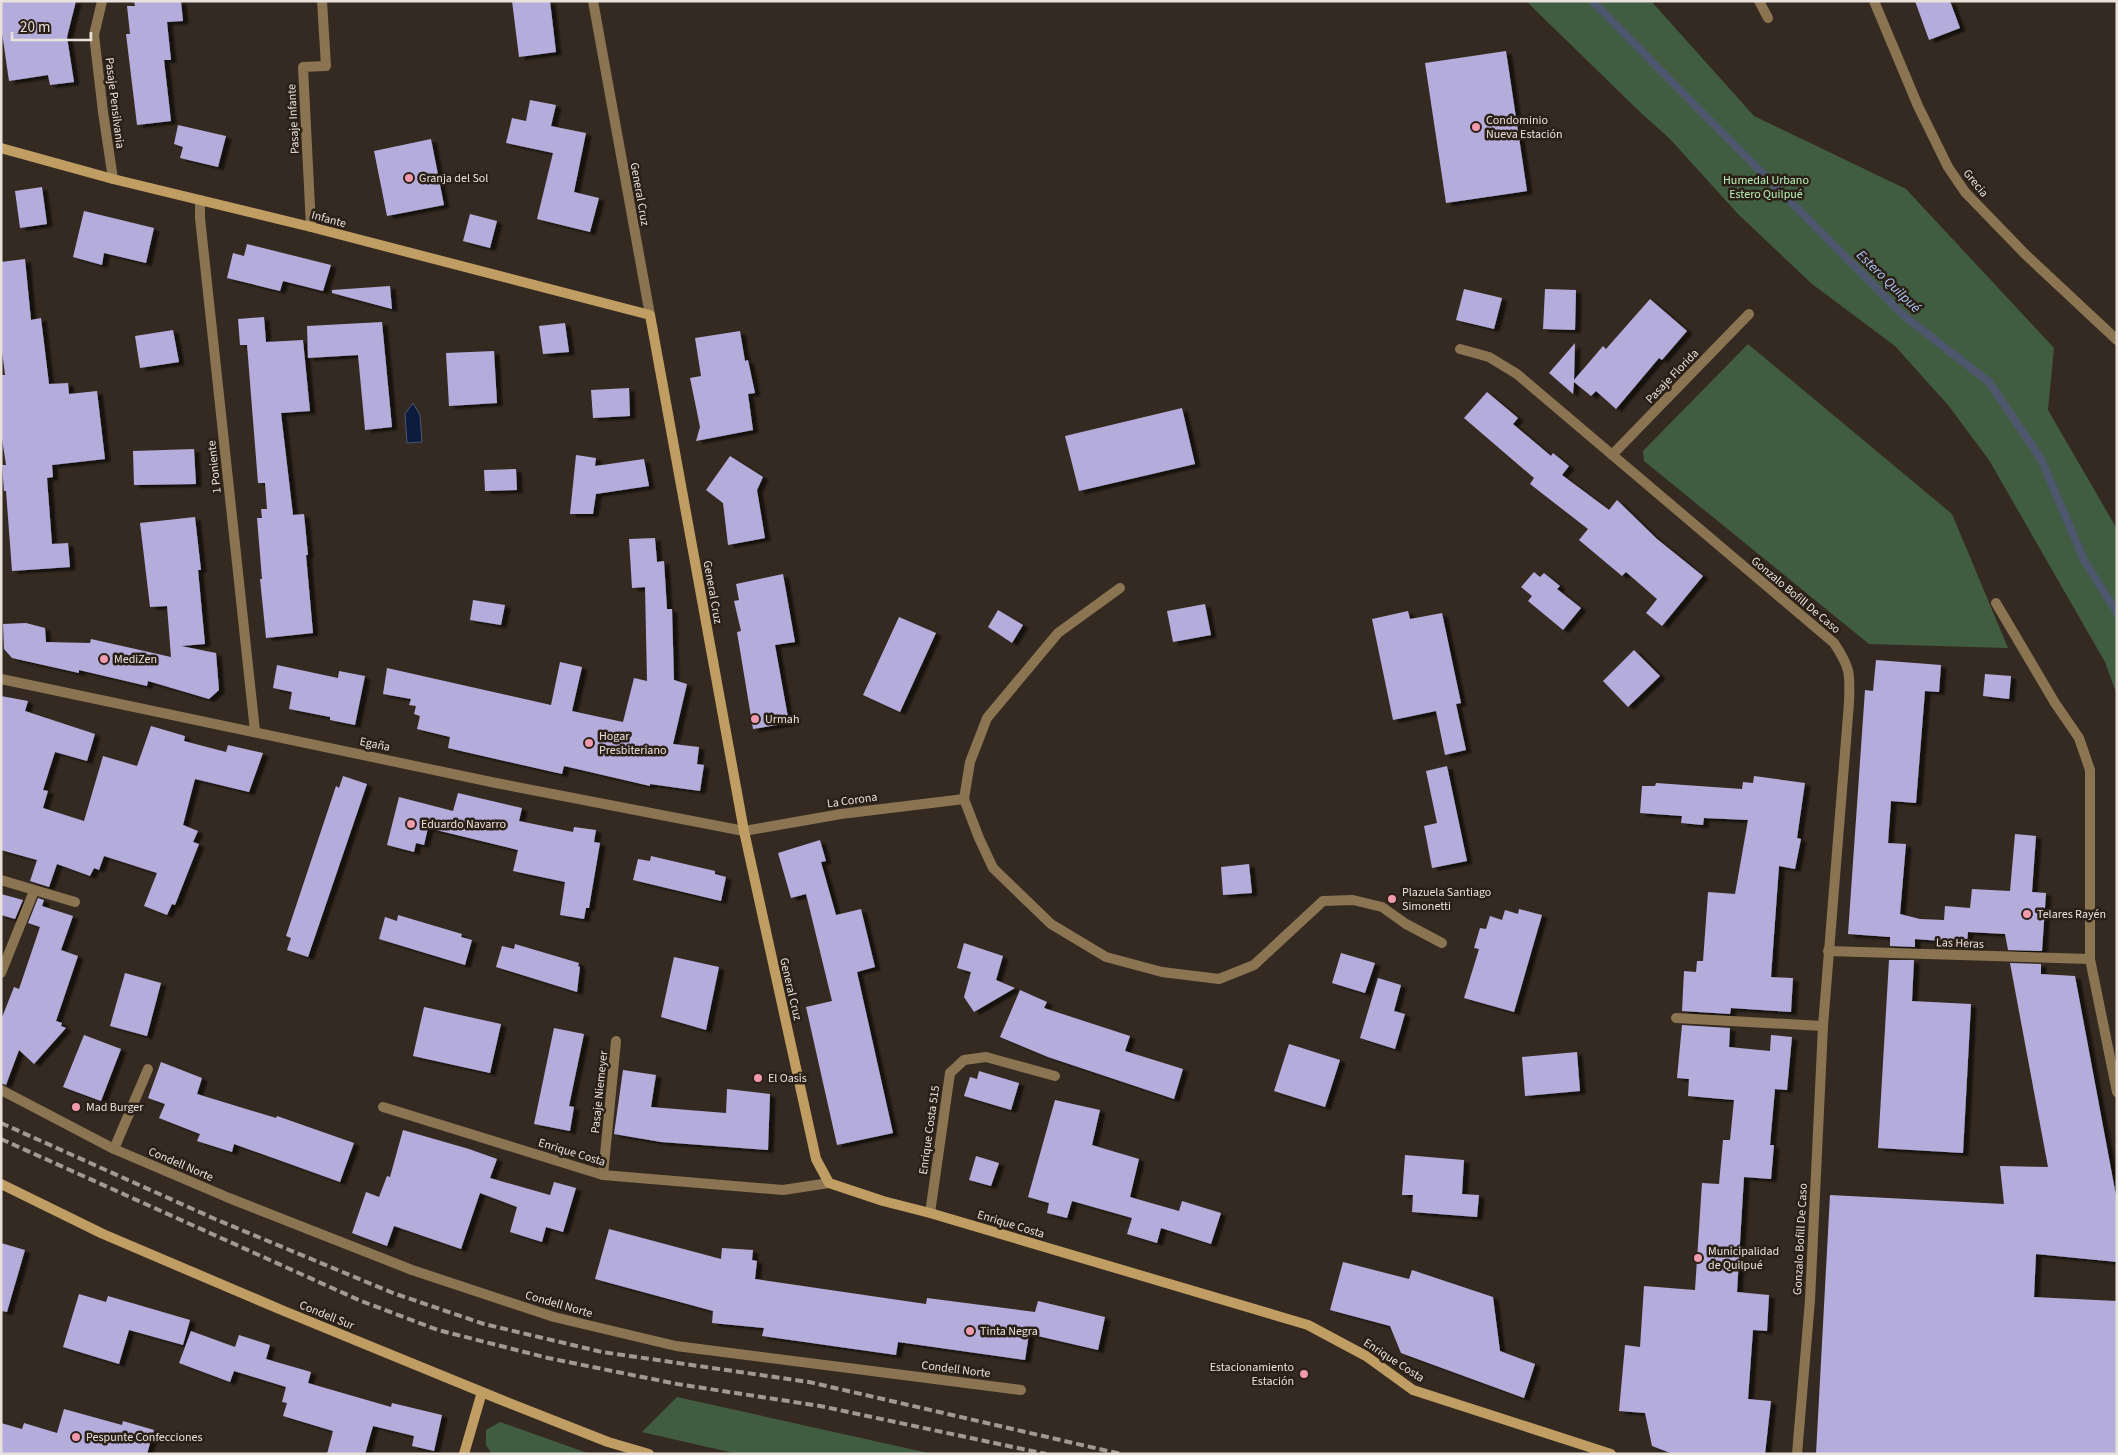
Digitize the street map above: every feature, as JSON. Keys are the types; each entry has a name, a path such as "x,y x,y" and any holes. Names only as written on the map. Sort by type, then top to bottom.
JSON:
{"street":[{"name":"Pasaje Pensilvania","path":"102,1 94,35 102,112 113,178"},
{"name":"Pasaje Infante","path":"311,227 303,67 326,66 322,1"},
{"name":"General Cruz","path":"593,1 744,831 816,1160 829,1183"},
{"path":"1758,1 1768,18"},
{"name":"Grecia","path":"1874,1 1918,106 1948,167 1965,192 2025,254 2117,340"},
{"name":"Infante","path":"1,148 650,315"},
{"name":"1 Poniente","path":"200,200 202,238 254,731"},
{"name":"Pasaje Florida","path":"1612,455 1749,314"},
{"name":"Gonzalo Bofill De Caso","path":"1460,349 1489,357 1517,374 1834,643 1847,664 1850,679 1828,951 1810,1300 1797,1454"},
{"path":"1120,588 1058,632 987,718 970,762 964,799 978,838 994,868 1051,924 1106,957 1162,972 1218,979 1254,965 1323,901 1353,900 1382,907 1406,924 1442,943"},
{"path":"1996,603 2055,703 2079,738 2090,770 2090,959 2117,1092"},
{"name":"Egaña","path":"1,680 254,731 496,783 744,831"},
{"name":"La Corona","path":"744,831 840,814 964,799"},
{"path":"1,880 75,902"},
{"path":"1,973 34,891"},
{"name":"Las Heras","path":"1828,951 2090,959"},
{"path":"1676,1018 1823,1026"},
{"name":"Pasaje Niemeyer","path":"603,1175 616,1041"},
{"name":"Enrique Costa 515","path":"930,1213 950,1073 964,1060 986,1057 1055,1076"},
{"path":"114,1149 148,1069"},
{"name":"Condell Norte","path":"1,1090 114,1149 228,1198 412,1270 554,1317 676,1346 1021,1390"},
{"name":"Enrique Costa","path":"383,1107 603,1175 783,1190 829,1183 1308,1325 1366,1356 1413,1390 1611,1454"},
{"name":"Condell Sur","path":"1,1184 103,1234 482,1392 608,1442 649,1454"},
{"path":"464,1454 482,1392"}],"green space":[{"name":"Humedal Urbano Estero Quilpué","path":"1526,1 1651,1 1754,116 1906,189 2054,348 2048,410 2117,529 2117,695 2105,662 1989,460 1948,405 1895,346 1812,284 1738,214 1670,139"},
{"path":"1748,344 1952,514 2008,648 1869,644 1644,461 1643,451"},
{"path":"677,1397 933,1454 738,1454 642,1432"},
{"path":"500,1422 590,1454 492,1454 486,1445 486,1430"}],"water":[{"path":"413,403 420,415 422,442 407,443 405,414"}],"building":[{"path":"1,1 76,1 67,37 74,82 50,85 48,75 9,81 1,26"},
{"path":"134,1 181,1 183,21 167,22 171,60 164,60 171,121 137,125 126,34 130,34 127,6 135,6"},
{"path":"512,1 550,1 556,52 519,57"},
{"path":"1915,1 1950,1 1960,28 1929,40"},
{"name":"Condominio Nueva Estación","path":"1506,51 1527,191 1446,203 1425,63"},
{"path":"530,100 556,105 551,126 586,133 574,192 599,198 590,232 537,219 553,153 506,143 512,118 526,121"},
{"path":"178,125 226,136 218,167 180,158 183,147 174,144"},
{"name":"Granja del Sol","path":"431,139 444,205 387,216 374,151"},
{"path":"42,187 47,224 20,228 15,191"},
{"path":"84,211 154,228 146,263 104,253 102,265 73,257"},
{"path":"470,214 497,221 490,248 463,241"},
{"path":"247,244 331,265 323,291 283,281 280,291 227,278 233,253 244,256"},
{"path":"25,259 31,320 41,318 49,384 68,383 69,394 97,391 105,459 52,465 53,477 47,478 52,544 68,543 70,567 12,571 6,491 4,491 2,465 6,465 1,432 1,375 5,375 1,343 1,262"},
{"path":"390,286 392,309 332,293 332,290"},
{"path":"1464,289 1502,298 1494,329 1456,320"},
{"path":"1545,289 1576,290 1575,330 1543,329"},
{"path":"1650,299 1687,331 1662,360 1659,358 1616,409 1596,391 1591,396 1574,382 1573,394 1549,373 1575,343 1574,380 1603,346 1606,349"},
{"path":"264,317 266,342 303,340 310,411 281,413 293,515 304,514 313,633 266,638 260,579 262,579 257,518 262,518 261,509 267,509 265,483 258,483 247,345 240,345 238,319"},
{"path":"382,322 392,427 365,430 358,355 308,358 307,326"},
{"path":"565,323 569,352 543,354 539,326"},
{"path":"173,330 179,362 140,368 135,336"},
{"path":"740,331 745,361 748,360 755,393 748,394 753,430 696,441 700,427 690,378 701,376 695,338"},
{"path":"494,351 497,403 449,406 446,353"},
{"path":"629,388 630,416 593,418 591,390"},
{"path":"1487,392 1518,418 1513,424 1551,456 1553,453 1569,466 1562,475 1609,510 1617,500 1657,539 1703,576 1662,626 1646,613 1657,599 1626,572 1622,576 1579,540 1588,529 1530,484 1534,478 1464,418"},
{"path":"1182,408 1195,464 1079,491 1065,436"},
{"path":"194,449 196,484 134,485 133,451"},
{"path":"576,455 596,458 595,466 644,459 649,486 596,494 593,514 570,514"},
{"path":"730,456 763,477 757,490 765,538 728,545 723,503 706,490"},
{"path":"516,469 517,490 485,491 484,470"},
{"path":"195,517 201,570 198,570 205,644 181,646 216,653 219,690 209,699 148,681 147,686 79,670 79,673 12,658 4,649 3,624 26,623 45,628 46,642 90,643 91,639 171,657 167,606 150,607 140,523"},
{"path":"655,538 657,562 664,561 667,609 672,609 674,680 687,684 673,744 699,747 697,764 704,765 700,791 650,784 650,786 564,766 562,774 448,748 450,737 417,729 420,716 414,714 416,706 409,705 411,699 383,694 387,668 551,705 560,662 582,667 572,711 623,722 634,678 647,681 645,587 632,588 629,539"},
{"path":"1534,572 1540,577 1544,573 1560,586 1557,589 1581,608 1563,630 1528,601 1532,596 1521,587"},
{"path":"783,574 795,642 775,645 789,723 753,729 737,632 741,631 734,601 739,600 736,584"},
{"path":"473,600 505,605 501,625 470,620"},
{"path":"1205,604 1211,635 1173,642 1167,611"},
{"path":"998,610 1023,625 1012,643 988,627"},
{"path":"1408,611 1410,619 1442,613 1461,703 1456,704 1466,750 1445,755 1436,711 1393,720 1372,619"},
{"path":"899,617 936,633 900,712 863,695"},
{"path":"1634,650 1660,676 1628,707 1603,681"},
{"path":"1876,660 1941,665 1939,692 1925,691 1916,803 1891,801 1888,843 1906,844 1900,914 1920,919 1944,920 1945,906 1970,908 1972,889 2010,891 2015,834 2036,836 2032,892 2046,893 2042,951 2008,950 2005,934 1968,932 1967,943 1915,939 1915,947 1890,946 1890,937 1848,934 1865,690 1873,691"},
{"path":"277,665 338,678 339,671 365,676 355,725 330,720 330,717 289,709 292,692 273,688"},
{"path":"1985,674 2011,676 2009,699 1983,696"},
{"path":"1,696 28,701 25,711 95,734 87,761 55,752 43,790 48,791 43,808 84,821 103,756 137,766 151,726 185,736 184,741 226,752 228,745 263,753 249,792 195,779 183,825 198,831 193,842 199,844 175,905 172,904 167,915 144,906 157,873 104,856 99,870 94,868 90,876 57,864 49,887 30,881 37,860 1,850"},
{"path":"1447,766 1467,861 1432,868 1424,826 1437,823 1426,771"},
{"path":"343,776 367,784 308,957 287,950 291,938 286,936 336,786 339,788"},
{"path":"1754,776 1805,783 1797,838 1801,839 1795,869 1779,866 1771,977 1793,978 1791,1012 1731,1008 1730,1014 1682,1011 1684,971 1696,972 1697,961 1703,961 1708,892 1735,894 1748,820 1704,818 1703,825 1681,823 1682,816 1640,813 1642,786 1655,786 1656,783 1742,789 1743,782 1753,783"},
{"path":"458,793 522,808 519,821 573,832 574,827 596,830 594,842 600,843 589,908 586,908 584,919 560,915 565,882 513,871 518,850 428,828 424,845 416,843 414,852 387,845 399,797 453,811"},
{"path":"820,840 826,861 821,862 836,915 861,909 875,967 857,972 893,1133 837,1145 806,1007 832,1001 806,894 791,898 778,853"},
{"path":"651,856 715,871 715,874 726,877 721,901 633,880 638,859 650,861"},
{"path":"1249,864 1252,893 1223,895 1221,867"},
{"path":"1,894 23,900 15,919 1,915"},
{"path":"38,898 44,900 42,906 73,916 61,950 78,956 56,1021 62,1023 61,1026 66,1028 34,1064 19,1050 6,1085 1,1083 1,1020 14,987 19,989 40,927 28,923"},
{"path":"1519,909 1542,915 1514,1012 1464,998 1479,949 1474,948 1480,928 1486,929 1490,916 1502,920 1505,910 1518,914"},
{"path":"398,915 462,934 461,937 472,940 465,965 379,939 385,917 397,921"},
{"path":"964,943 1003,956 996,980 1015,988 974,1012 964,997 971,972 957,968"},
{"path":"515,944 579,963 577,992 496,967 502,946 514,949"},
{"path":"1341,953 1375,963 1365,993 1332,983"},
{"path":"674,957 719,967 706,1030 661,1017"},
{"path":"1889,960 1914,960 1912,1001 1971,1004 1963,1153 1878,1148"},
{"path":"2010,963 2041,964 2041,974 2075,976 2117,1201 2117,1262 2036,1254 2034,1297 2117,1301 2117,1454 1816,1454 1830,1195 2004,1204 2000,1166 2048,1167"},
{"path":"125,973 161,983 147,1036 110,1026"},
{"path":"1378,978 1401,985 1394,1011 1405,1014 1395,1049 1360,1038"},
{"path":"1020,990 1047,1002 1044,1008 1130,1036 1125,1051 1183,1069 1174,1099 1048,1057 1000,1037"},
{"path":"424,1007 501,1024 490,1073 413,1056"},
{"path":"1682,1025 1730,1028 1729,1047 1770,1051 1771,1035 1792,1037 1787,1090 1775,1089 1770,1145 1774,1145 1771,1179 1744,1177 1737,1292 1769,1295 1767,1331 1753,1330 1748,1399 1771,1401 1765,1454 1673,1454 1652,1446 1645,1413 1619,1411 1625,1345 1640,1347 1644,1286 1695,1290 1702,1183 1719,1184 1723,1140 1730,1140 1734,1100 1688,1096 1689,1079 1677,1078"},
{"path":"554,1028 584,1034 569,1106 574,1107 570,1131 534,1124"},
{"path":"84,1035 121,1049 101,1101 63,1087"},
{"path":"1289,1044 1340,1060 1325,1107 1274,1091"},
{"path":"1577,1052 1580,1091 1525,1096 1522,1057"},
{"path":"161,1062 202,1078 197,1094 276,1118 277,1116 354,1143 340,1182 234,1144 232,1152 197,1141 200,1134 159,1118 165,1104 148,1098"},
{"path":"623,1070 656,1075 651,1107 726,1113 727,1089 770,1094 768,1150 661,1142 614,1134"},
{"path":"979,1071 1019,1083 1011,1110 964,1096 970,1077 977,1079"},
{"path":"1055,1100 1100,1110 1092,1145 1139,1159 1130,1197 1179,1211 1182,1201 1221,1213 1211,1244 1161,1228 1157,1243 1127,1234 1132,1218 1072,1201 1067,1218 1047,1213 1049,1203 1028,1197"},
{"path":"403,1130 497,1159 490,1178 550,1195 554,1182 576,1188 563,1232 546,1227 542,1242 510,1232 517,1207 480,1193 461,1249 394,1226 387,1246 352,1233 366,1192 379,1197 387,1176 390,1177"},
{"path":"1405,1155 1464,1160 1462,1194 1479,1195 1477,1217 1412,1212 1413,1195 1402,1195"},
{"path":"976,1156 999,1163 991,1186 969,1180"},
{"path":"609,1229 721,1259 722,1248 753,1250 752,1260 757,1261 755,1279 926,1304 927,1298 1035,1312 1038,1301 1105,1317 1098,1350 1029,1334 1025,1360 898,1342 896,1355 762,1336 764,1328 712,1323 713,1311 595,1279"},
{"path":"1,1243 25,1250 7,1312 1,1311"},
{"path":"1343,1262 1409,1279 1412,1270 1493,1297 1500,1351 1535,1364 1524,1398 1401,1353 1390,1326 1330,1310"},
{"path":"79,1294 106,1302 108,1296 190,1320 183,1345 129,1330 119,1364 63,1347"},
{"path":"191,1331 235,1347 239,1335 270,1345 266,1359 311,1372 308,1383 391,1407 392,1403 442,1415 434,1451 412,1446 414,1436 373,1426 365,1454 327,1454 333,1431 283,1416 287,1403 282,1402 286,1387 234,1371 230,1382 179,1363"},
{"path":"64,1409 122,1425 123,1421 154,1430 147,1454 1,1454 1,1423 22,1429 24,1423 57,1433"}],"waterway":[{"name":"Estero Quilpué","path":"1592,1 1903,315 1989,382 2041,459 2084,560 2117,613"}],"railway":[{"path":"1,1123 215,1219 393,1293 484,1324 602,1352 809,1382 1121,1454"},
{"path":"1,1139 361,1301 438,1330 548,1358 677,1384 820,1406 1046,1454"}],"place":[{"name":"Condominio Nueva Estación","path":"1476,127"},
{"name":"Granja del Sol","path":"409,178"},
{"name":"MediZen","path":"104,659"},
{"name":"Urmah","path":"755,719"},
{"name":"Hogar Presbiteriano","path":"589,743"},
{"name":"Eduardo Navarro","path":"411,824"},
{"name":"Plazuela Santiago Simonetti","path":"1392,899"},
{"name":"Telares Rayén","path":"2027,914"},
{"name":"El Oasis","path":"758,1078"},
{"name":"Mad Burger","path":"76,1107"},
{"name":"Municipalidad de Quilpué","path":"1698,1258"},
{"name":"Tinta Negra","path":"970,1331"},
{"name":"Estacionamiento Estación","path":"1304,1374"},
{"name":"Pespunte Confecciones","path":"76,1437"}]}
